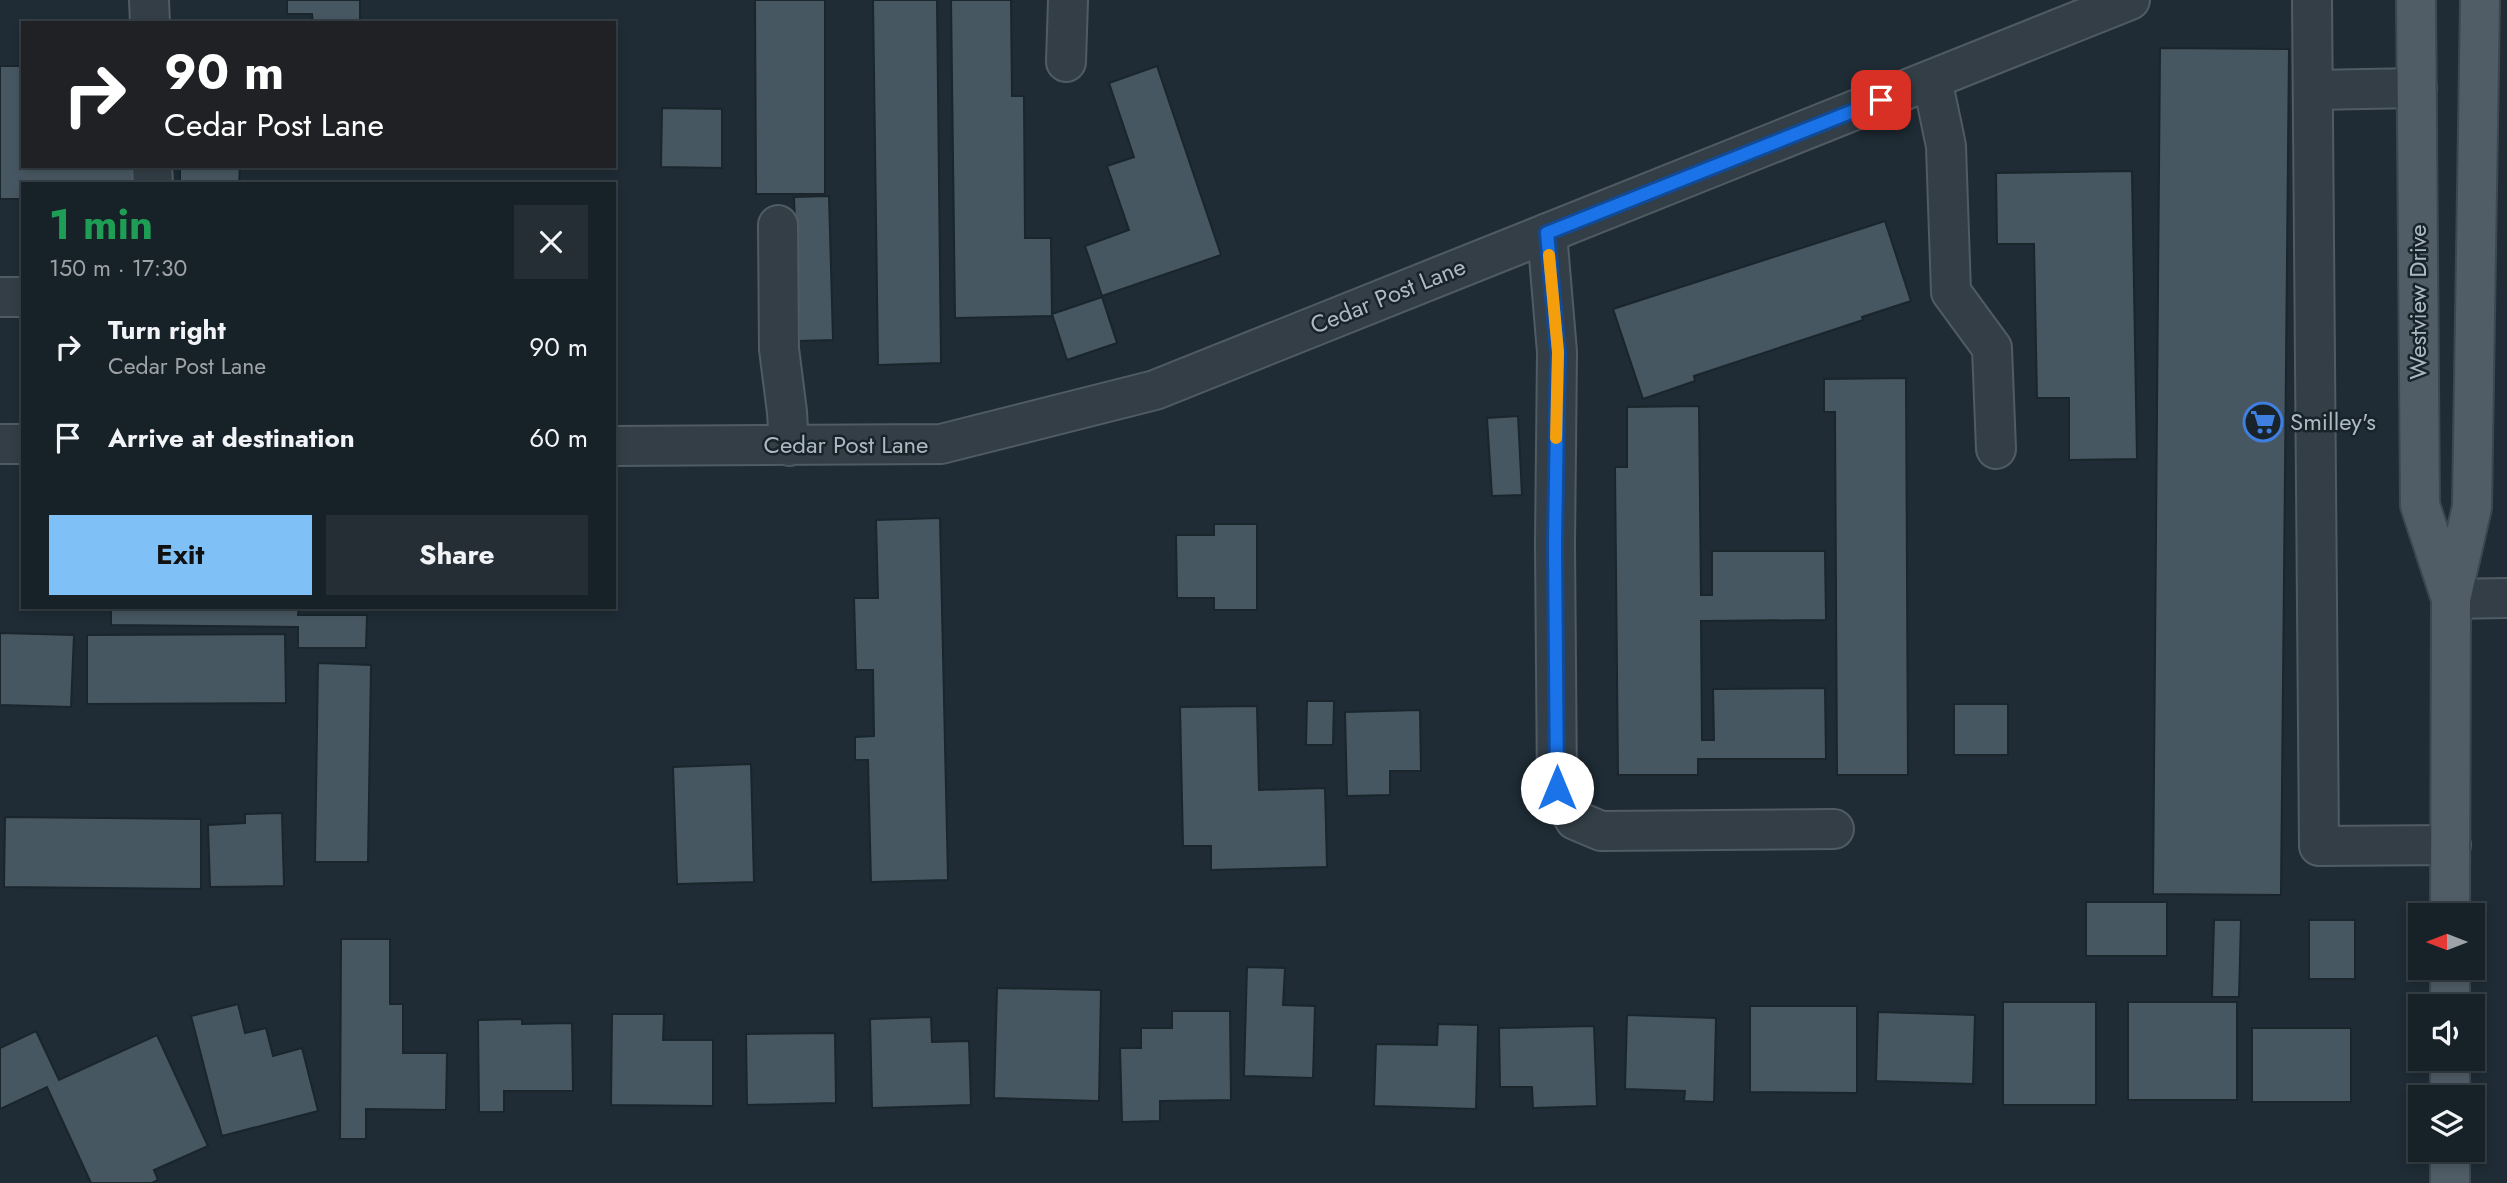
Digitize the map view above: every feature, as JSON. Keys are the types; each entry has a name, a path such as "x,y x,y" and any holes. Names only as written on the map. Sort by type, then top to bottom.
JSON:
{"main road":[{"name":"Westview Drive","path":"2416,0 2420,505 2451,599"},
{"name":"Westview Drive","path":"2450,903 2451,599 2472,507 2480,0"},
{"path":"2450,1162 2450,1183"}],"street":[{"path":"149,0 150,21"},
{"path":"1066,62 1068,0"},
{"name":"Cedar Post Lane","path":"616,446 941,444 1154,390 2130,0"},
{"path":"2312,0 2319,846 2451,845"},
{"path":"1932,79 1946,146 1951,292 1992,348 1996,449"},
{"path":"2313,90 2417,88"},
{"path":"778,225 779,349 789,446"},
{"path":"1547,233 1558,352 1555,531 1557,788 1575,820 1601,831 1834,829"},
{"path":"0,297 21,297"},
{"path":"0,444 21,444"},
{"path":"2451,599 2507,598"}],"building":[{"path":"287,0 360,0 360,21 313,21 312,14 287,14"},
{"path":"755,0 825,0 825,194 756,194"},
{"path":"873,0 937,0 941,363 878,365"},
{"path":"951,0 1011,0 1012,96 1024,96 1025,238 1051,238 1052,316 955,318"},
{"path":"2160,48 2289,49 2281,895 2153,894"},
{"path":"0,66 21,66 21,168 134,168 134,182 21,182 21,199 0,199"},
{"path":"1157,66 1221,255 1102,296 1085,246 1129,230 1107,166 1134,157 1109,83"},
{"path":"662,108 722,109 722,168 661,167"},
{"path":"180,168 240,168 239,182 180,182"},
{"path":"2132,171 2137,459 2069,460 2069,398 2037,398 2034,244 1997,244 1996,173"},
{"path":"829,196 833,340 799,341 794,197"},
{"path":"1885,221 1911,301 1862,317 1863,320 1694,376 1695,381 1643,399 1613,309"},
{"path":"1102,297 1117,343 1067,360 1052,314"},
{"path":"1906,378 1908,775 1837,775 1835,412 1824,412 1824,379"},
{"path":"1699,406 1701,595 1712,595 1712,551 1825,551 1826,620 1701,621 1702,740 1714,740 1713,689 1825,688 1826,759 1698,759 1698,775 1618,775 1615,467 1627,467 1627,407"},
{"path":"1518,416 1522,495 1492,496 1487,418"},
{"path":"940,518 948,880 871,882 868,760 855,760 855,737 874,736 873,670 856,670 854,598 878,598 876,520"},
{"path":"1214,524 1257,524 1257,610 1214,610 1214,598 1177,598 1176,535 1214,535"},
{"path":"111,609 299,609 298,615 367,615 366,648 298,648 298,627 111,625"},
{"path":"0,633 74,635 71,707 0,705"},
{"path":"285,634 286,703 87,704 87,635"},
{"path":"318,663 371,665 368,862 315,862"},
{"path":"1307,701 1334,701 1333,745 1306,745"},
{"path":"1954,704 2008,704 2008,755 1954,755"},
{"path":"1257,706 1259,790 1325,788 1327,867 1211,870 1211,846 1183,846 1180,707"},
{"path":"1420,710 1421,771 1390,771 1390,795 1347,796 1345,712"},
{"path":"751,764 754,882 677,884 673,767"},
{"path":"282,813 284,886 210,887 208,825 245,823 245,814"},
{"path":"5,817 201,819 201,889 4,887"},
{"path":"2086,902 2167,902 2167,956 2086,956"},
{"path":"2214,920 2241,920 2239,997 2212,997"},
{"path":"2309,920 2355,920 2355,979 2309,979"},
{"path":"341,939 390,939 390,1004 403,1004 403,1053 447,1053 446,1110 366,1109 366,1139 340,1139"},
{"path":"1247,967 1285,968 1283,1005 1315,1006 1313,1078 1244,1076"},
{"path":"997,988 1101,990 1099,1101 994,1098"},
{"path":"2003,1002 2096,1002 2096,1105 2003,1105"},
{"path":"2128,1002 2237,1002 2237,1100 2128,1100"},
{"path":"238,1004 245,1033 266,1028 273,1056 302,1048 318,1111 222,1136 191,1016"},
{"path":"1750,1006 1857,1006 1857,1093 1750,1092"},
{"path":"1172,1011 1230,1011 1231,1100 1160,1101 1160,1121 1122,1122 1120,1048 1141,1048 1141,1028 1172,1028"},
{"path":"1878,1012 1975,1015 1973,1084 1876,1081"},
{"path":"612,1014 664,1014 663,1040 713,1040 713,1106 611,1105"},
{"path":"1627,1015 1716,1018 1714,1102 1684,1101 1685,1091 1625,1089"},
{"path":"931,1017 932,1042 969,1041 971,1105 872,1108 870,1019"},
{"path":"522,1019 522,1024 572,1023 573,1091 504,1091 504,1112 479,1112 478,1020"},
{"path":"1438,1024 1478,1025 1476,1109 1374,1106 1376,1044 1437,1045"},
{"path":"1594,1026 1597,1106 1533,1108 1532,1087 1500,1087 1499,1028"},
{"path":"2252,1028 2351,1028 2351,1102 2252,1102"},
{"path":"36,1031 59,1080 157,1035 208,1146 154,1170 158,1180 152,1183 91,1183 47,1087 0,1109 0,1048"},
{"path":"835,1033 836,1103 747,1105 746,1034"}],"slow traffic":[{"path":"1549,255 1558,352 1556,438"}],"place":[{"name":"Smilley's","path":"2263,422"}],"route":[{"path":"1557,788 1555,544 1558,352 1547,233 1881,100"}]}
